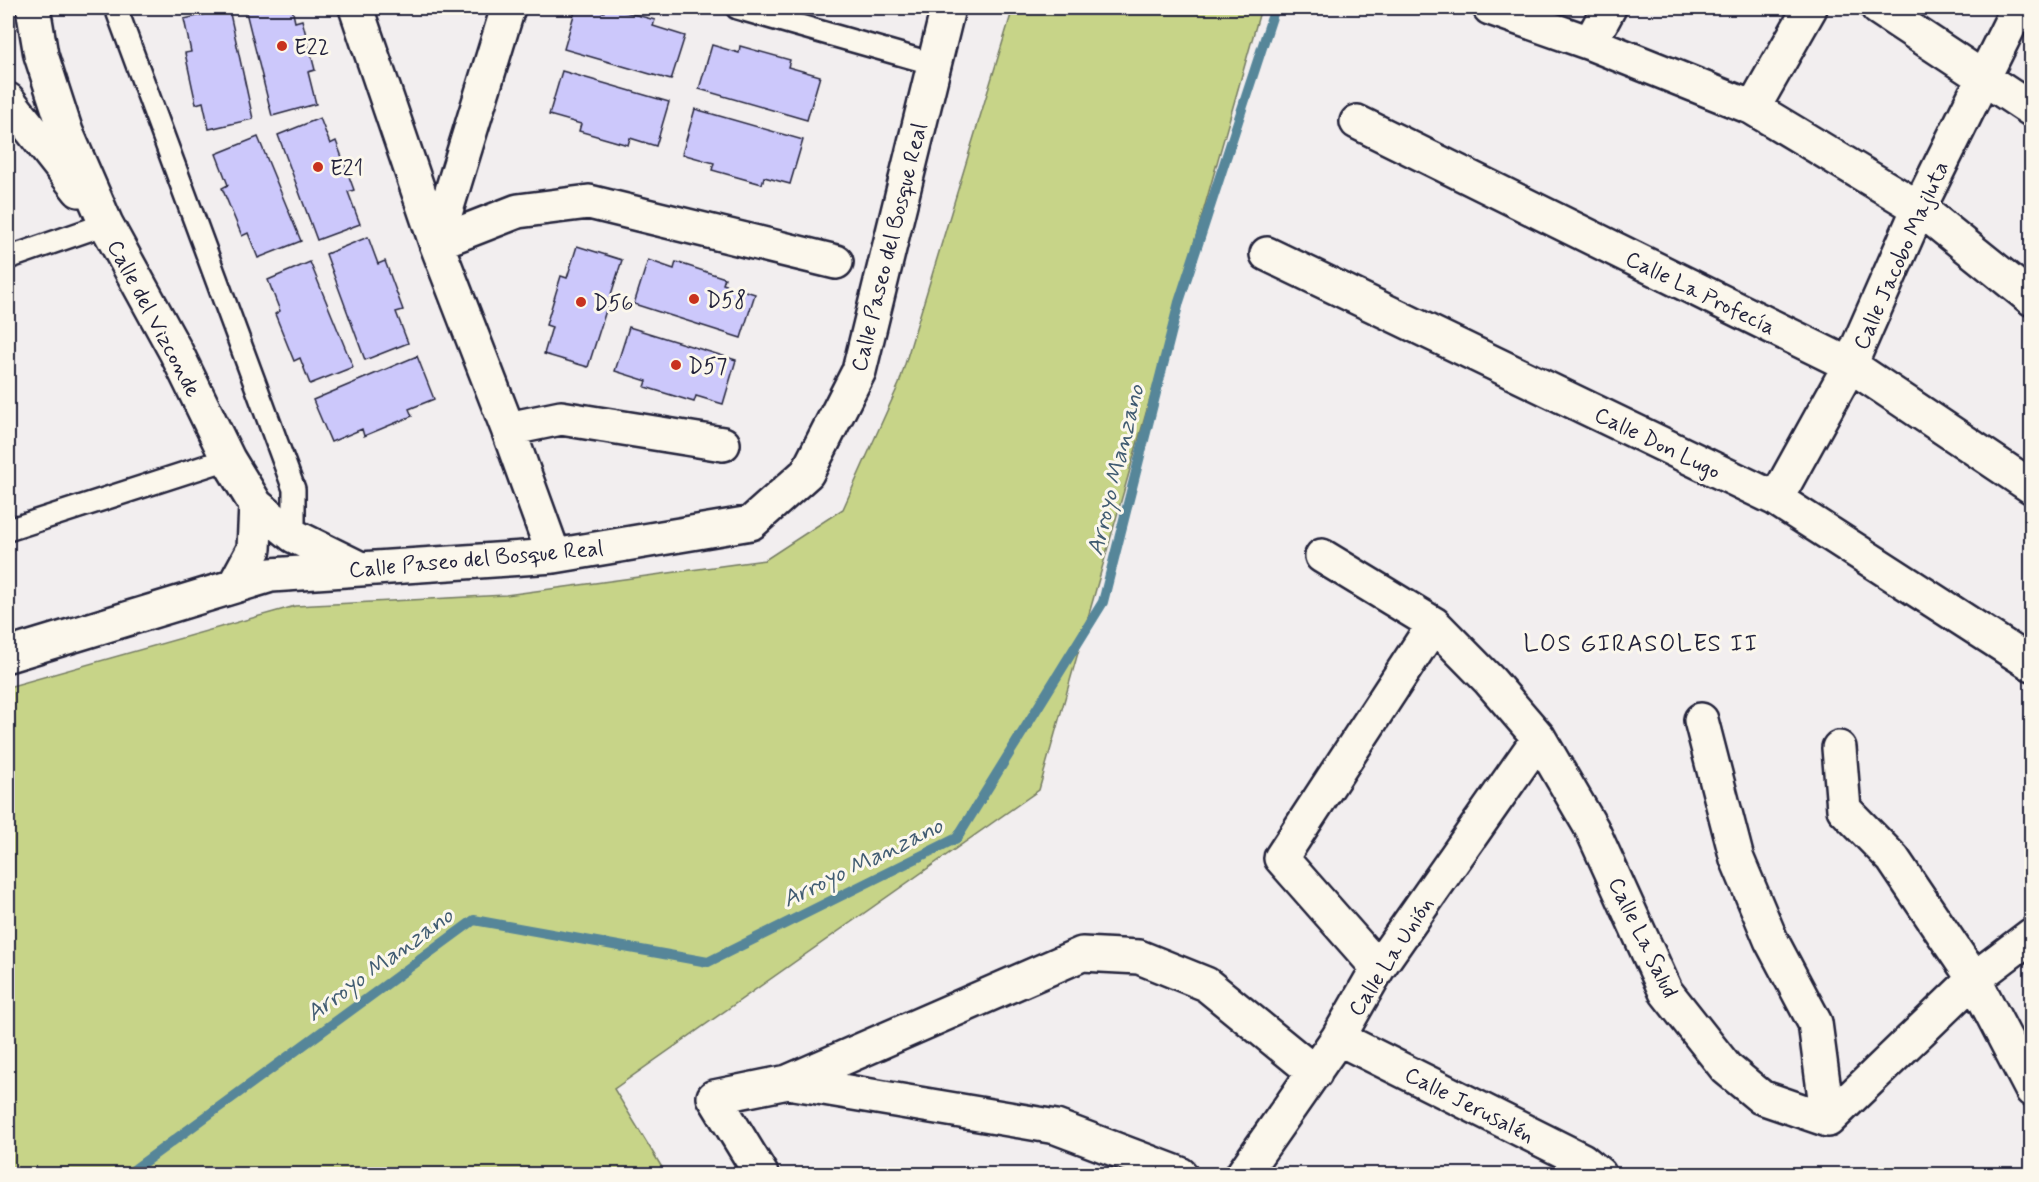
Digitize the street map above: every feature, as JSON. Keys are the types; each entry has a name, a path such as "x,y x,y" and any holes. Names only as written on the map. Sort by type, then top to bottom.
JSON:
{"street":[{"name":"Calle del Vizconde","path":"33,8 41,55 66,132 106,224 176,352 228,459 256,506 294,536 359,568"},
{"path":"356,8 436,243 554,556"},
{"path":"436,243 508,8"},
{"name":"Calle Paseo del Bosque Real","path":"8,655 271,575 554,556 751,523 807,473 859,371 948,8"},
{"path":"1490,8 1590,43 1754,108 1918,208 2031,299"},
{"path":"1590,43 1609,8"},
{"path":"1754,108 1810,8"},
{"path":"1878,8 2031,110"},
{"name":"Calle Jacobo Majluta","path":"1776,499 1850,365 1918,208 2018,8"},
{"path":"8,100 106,224"},
{"name":"Calle La Profecía","path":"1357,122 1850,365 2031,487"},
{"path":"436,243 518,211 589,201 836,262"},
{"name":"Calle Don Lugo","path":"1267,254 1776,499 2031,664"},
{"path":"508,429 561,418 723,444"},
{"path":"234,586 254,549 256,506"},
{"name":"Calle La Salud","path":"1322,556 1434,624 1490,681 1539,738 1592,830 1666,992 1726,1068 1761,1097 1828,1120"},
{"path":"1378,968 1281,858 1434,624"},
{"path":"1701,720 1737,859 1771,940 1815,1023 1828,1120"},
{"name":"Calle La Unión","path":"1243,1174 1338,1038 1378,968 1539,738"},
{"path":"1839,748 1844,809 1893,859 1974,979 2031,1090"},
{"path":"1828,1120 1974,979 2031,935"},
{"path":"761,1174 714,1097 788,1082 1082,954 1139,957 1206,984 1315,1072"},
{"name":"Calle Jerusalén","path":"1338,1038 1582,1160 1599,1174"},
{"path":"788,1082 1056,1127 1180,1174"}],"lane":[{"path":"116,8 294,489 294,536"},
{"path":"737,8 934,64"},
{"path":"8,258 106,224"},
{"path":"8,530 228,459"}],"green space":[{"path":"1013,8 1261,8 1039,790 614,1089 666,1174 8,1174 8,687 295,606 506,595 765,560 843,509 899,384"}],"building":[{"name":"E22","path":"245,8 292,8 295,22 302,20 315,70 308,72 316,104 272,116"},
{"path":"576,8 604,12 605,8 611,8 655,20 653,26 685,36 671,80 564,49"},
{"path":"229,9 253,119 209,129 203,102 196,104 185,53 191,52 184,19"},
{"path":"712,45 739,53 740,46 790,60 788,67 820,76 807,120 699,89"},
{"path":"562,71 669,102 656,146 630,138 628,145 579,131 581,124 549,115"},
{"path":"695,109 803,140 790,184 764,177 762,184 712,170 714,163 682,154"},
{"name":"E21","path":"320,118 330,144 336,141 354,190 348,192 360,224 317,240 278,135"},
{"path":"258,137 301,241 258,258 248,233 242,236 222,188 228,185 216,154"},
{"path":"368,237 378,264 385,261 403,310 396,312 408,343 365,360 326,254"},
{"name":"D56","path":"577,246 622,260 588,367 544,354 552,327 546,325 561,276 567,278"},
{"name":"D58","path":"648,260 674,269 676,262 725,278 723,284 755,294 741,338 634,304"},
{"path":"310,262 353,367 310,384 300,358 294,361 275,314 280,311 268,280"},
{"name":"D57","path":"629,327 736,360 723,404 696,396 694,402 645,387 647,381 615,371"},
{"path":"417,356 434,399 409,409 412,416 364,436 362,429 331,442 313,400"}],"waterway":[{"name":"Arroyo Manzano","path":"128,1174 474,920 708,962 957,838 1103,602 1179,302 1273,14 1269,8"}],"place":[{"name":"E22","path":"282,46"},
{"name":"E21","path":"318,167"},
{"name":"D58","path":"694,299"},
{"name":"D56","path":"581,302"},
{"name":"D57","path":"676,365"}],"district":[{"name":"LOS GIRASOLES II","path":"1641,643"}]}
